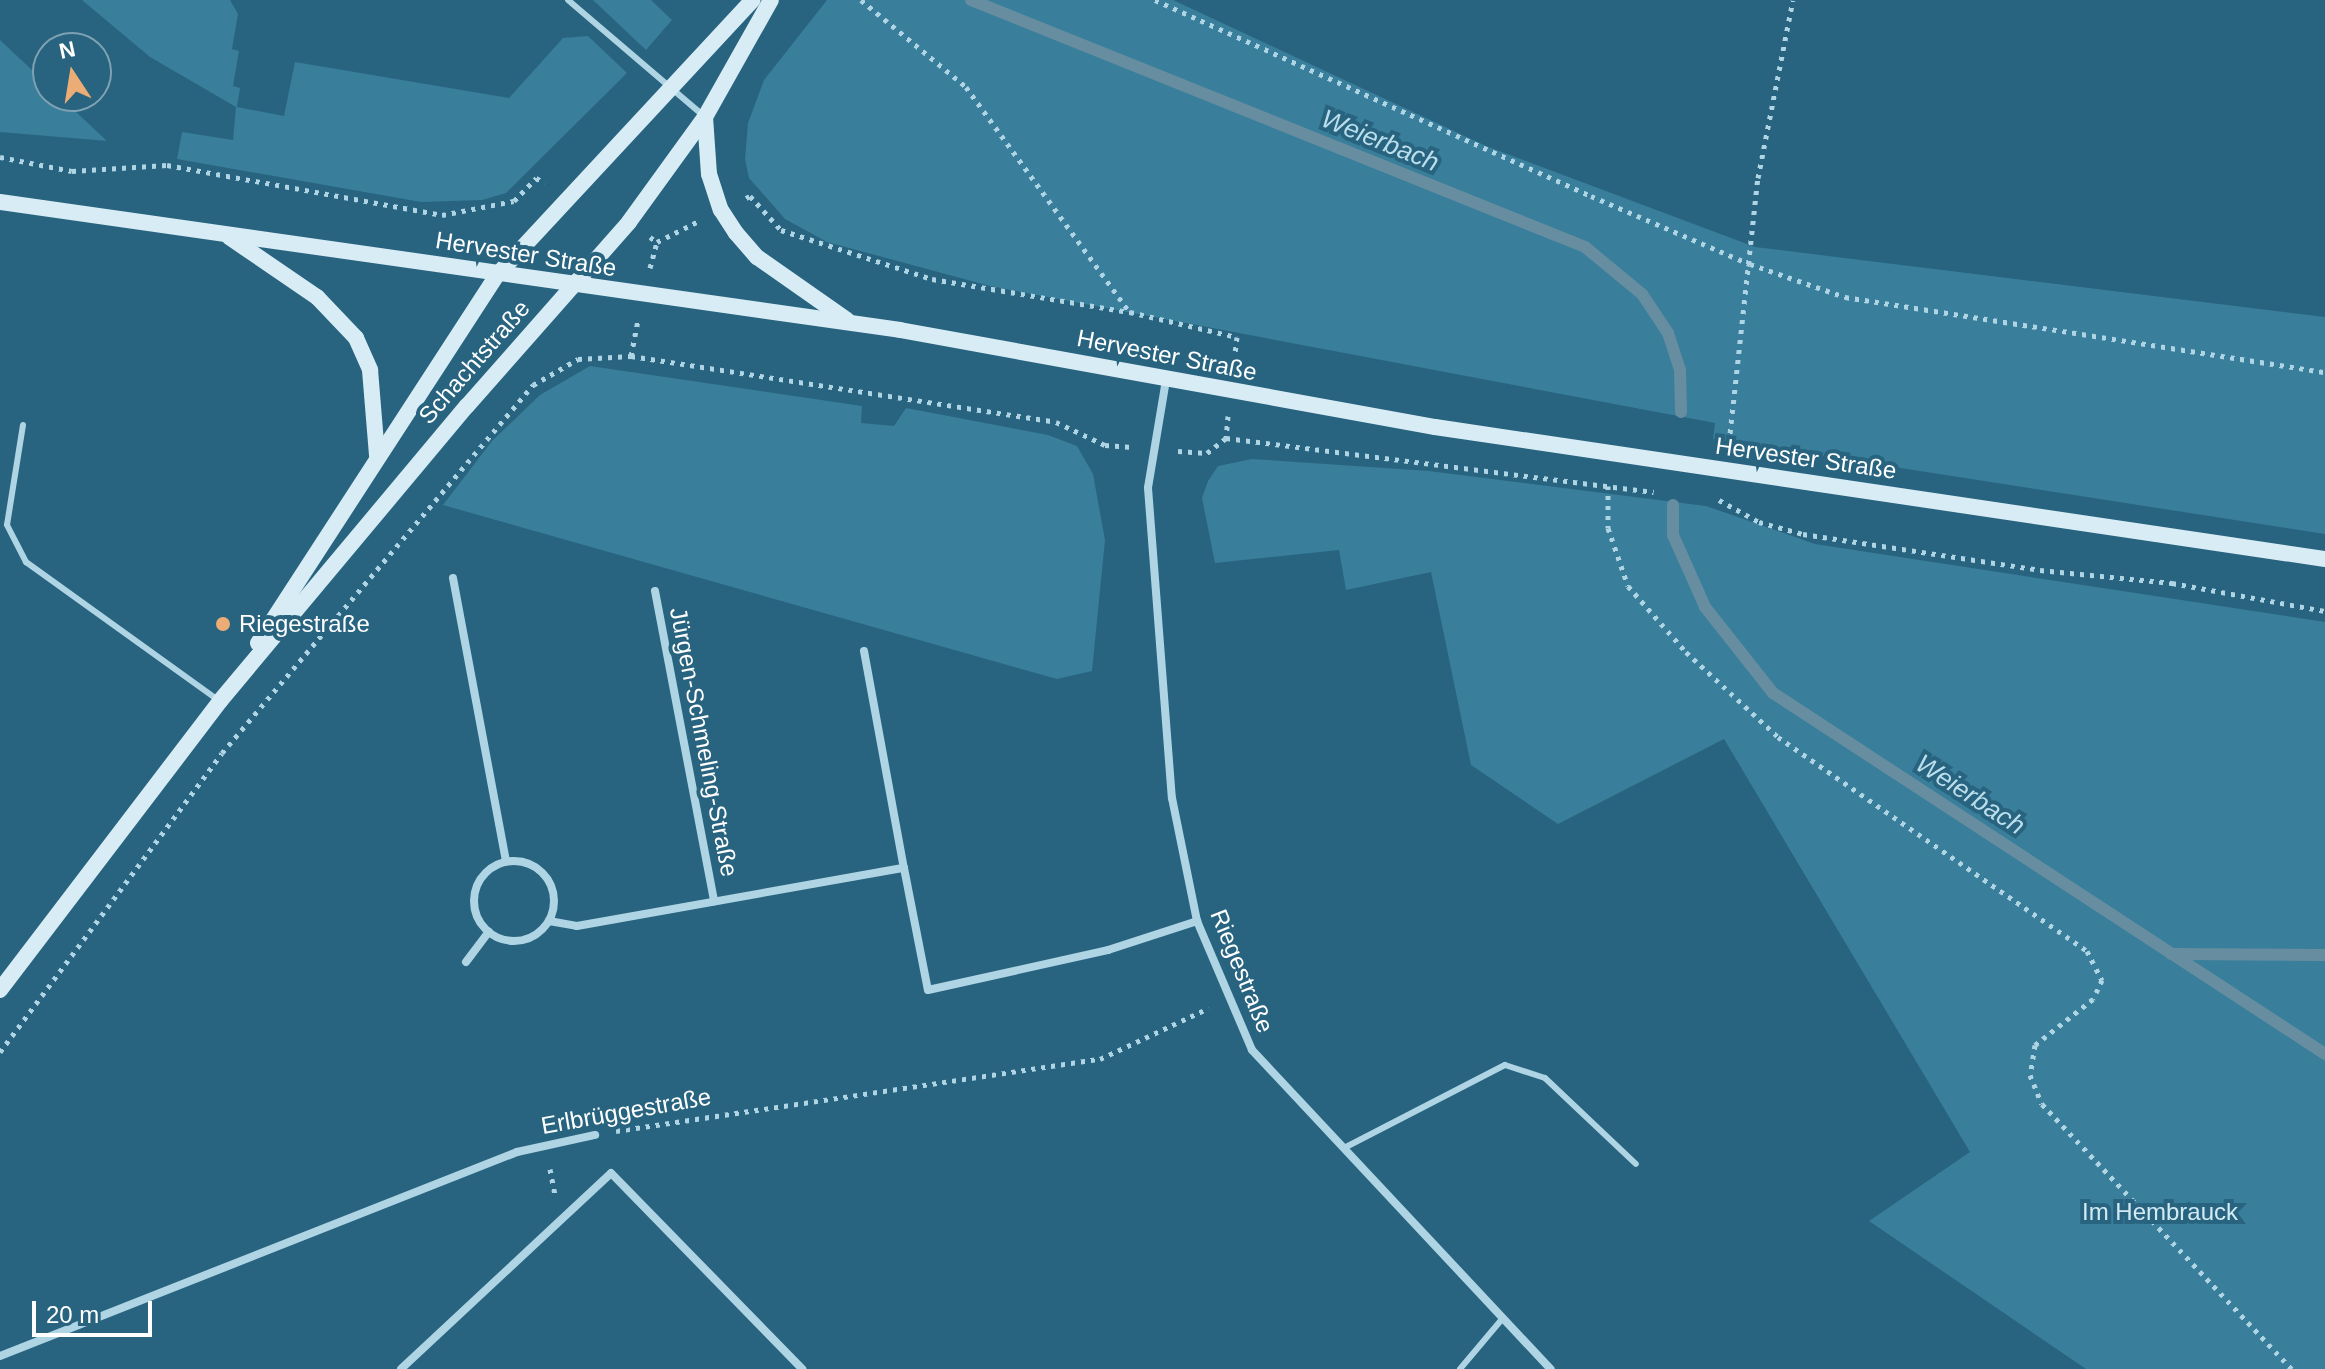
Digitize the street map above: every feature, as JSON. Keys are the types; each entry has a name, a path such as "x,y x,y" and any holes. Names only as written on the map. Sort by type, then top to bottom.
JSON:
{"street":[{"name":"Schachtstraße","path":"220,701 498,274 753,0"},
{"name":"Schachtstraße","path":"0,990 220,701 629,222 705,117 771,0"},
{"path":"705,117 709,174 721,210 757,257 852,323"},
{"name":"Hervester Straße","path":"0,202 643,296 852,323 1449,430 2325,559"},
{"path":"225,234 317,297 356,338 370,370 377,456"},
{"name":"Riegestraße","path":"1166,380 1148,488 1172,798 1197,921 1252,1050 1550,1369"},
{"path":"453,578 506,861"},
{"name":"Jürgen-Schmeling-Straße","path":"655,591 714,901"},
{"path":"864,651 928,990 1108,950 1197,921"},
{"path":"506,861 529,863 547,877 555,898 549,921 521,940 489,932 475,914 474,891 486,871 506,861"},
{"name":"Jürgen-Schmeling-Straße","path":"549,921 577,926 904,868"},
{"path":"466,962 489,932"},
{"name":"Erlbrüggestraße","path":"0,1356 252,1253 517,1152 568,1138 595,1135"},
{"path":"401,1369 611,1173 802,1369"}],"lane":[{"path":"568,0 705,117"},
{"path":"23,425 7,525 26,562 220,701"},
{"path":"1344,1148 1505,1065 1545,1078 1636,1164"},
{"path":"1460,1369 1503,1318"}],"path":[{"path":"631,356 657,242 750,196 781,230 932,279 1130,312 966,87 861,0"},
{"path":"1155,0 1750,264 1845,297 2325,372"},
{"path":"1793,0 1758,178 1726,470 1715,497 1759,522 1803,534 2026,569 2172,583 2325,611"},
{"path":"0,157 72,171 167,165 442,215 514,201 536,178 572,195"},
{"path":"629,222 657,242"},
{"path":"0,1052 222,753 533,385 578,359 631,356 1056,422 1105,445 1207,453 1226,438"},
{"path":"1661,492 1608,486 1608,528 1628,586 1686,652 1778,737 2087,951 2102,980 2093,999 2035,1045 2030,1075 2042,1104 2292,1369"},
{"name":"Erlbrüggestraße","path":"595,1135 1100,1059 1231,997"},
{"path":"568,1138 549,1166 555,1194 568,1210"}],"green space":[{"path":"82,0 230,0 238,14 232,49 239,51 233,86 240,88 237,107 284,116 295,62 509,98 563,38 588,36 627,73 506,193 482,200 421,202 177,159 182,132 233,140 236,107 150,57"},
{"path":"593,0 651,0 672,20 646,50"},
{"path":"827,0 1173,0 1486,146 1755,247 2325,317 2325,534 1713,439 1715,423 990,286 827,242 785,219 749,178 745,159 748,123 764,80"},
{"path":"0,40 32,70 32,112 76,112 107,141 0,132"},
{"path":"590,366 862,406 861,423 894,426 906,408 1048,435 1077,446 1093,474 1105,540 1092,671 1057,679 443,505 492,441 540,395"},
{"name":"Im Hembrauck","path":"1252,459 1429,471 1706,506 1815,544 2325,622 2325,1369 2086,1369 1869,1221 1970,1152 1724,739 1558,824 1471,765 1431,572 1346,590 1339,550 1215,563 1202,498 1208,481 1218,466"}],"waterway":[{"name":"Weierbach","path":"971,0 1585,247 1642,294 1668,333 1680,370 1681,412"},
{"name":"Weierbach","path":"1673,505 1673,535 1705,607 1773,693 2325,1054"},
{"path":"2171,954 2325,955"}],"place":[{"name":"Riegestraße","path":"223,624"}]}
